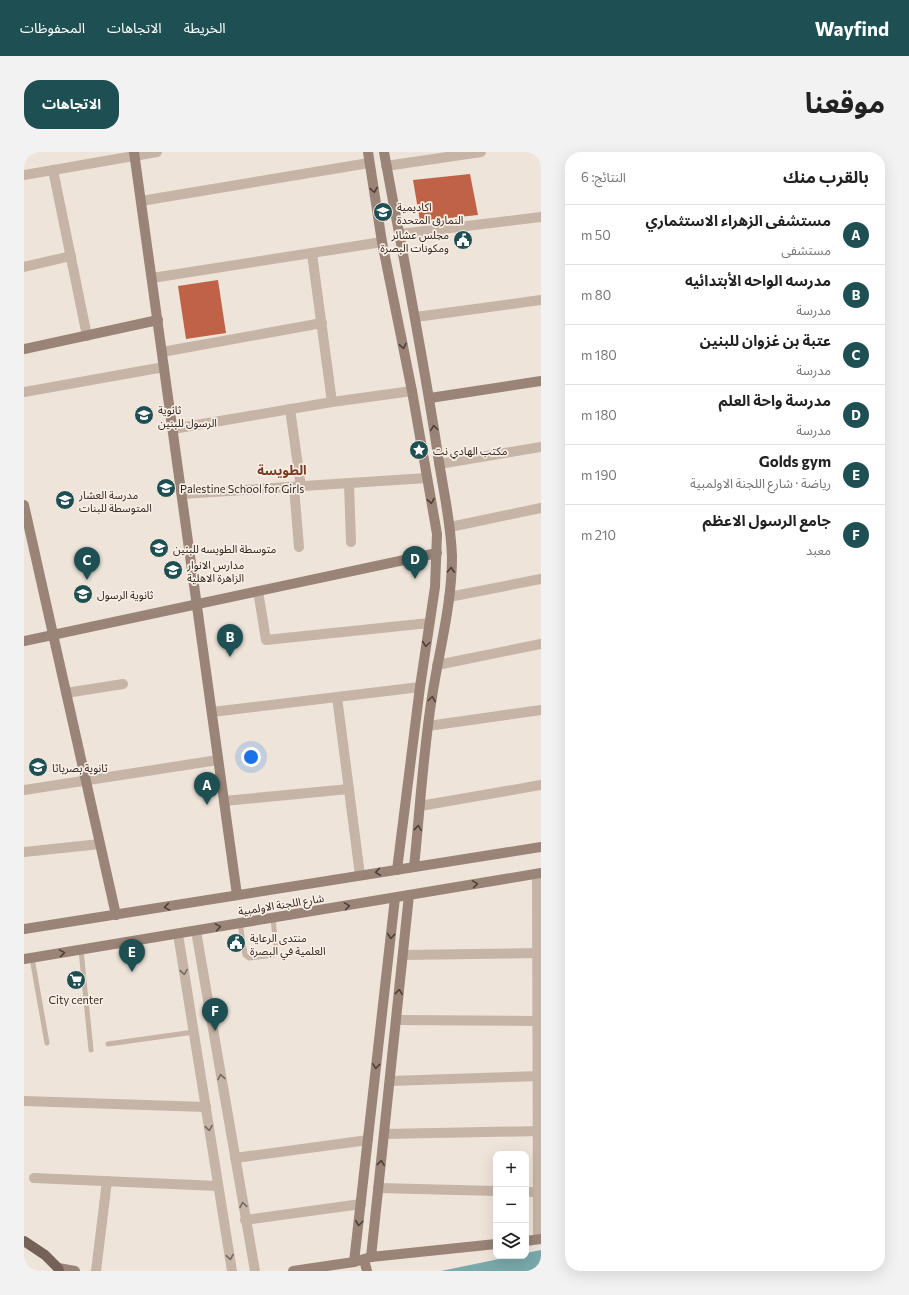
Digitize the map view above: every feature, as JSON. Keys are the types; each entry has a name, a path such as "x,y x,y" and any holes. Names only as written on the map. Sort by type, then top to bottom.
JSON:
{"main road":[{"path":"24,1241 45,1255 58,1270"}],"street":[{"path":"24,175 135,154 157,152"},
{"path":"368,152 382,242 412,391 437,534 435,587 420,687 397,870"},
{"path":"384,152 430,398 439,464 450,527 452,557 450,593 428,726 414,867"},
{"path":"386,166 481,152"},
{"path":"135,154 237,896"},
{"path":"141,201 370,163"},
{"path":"53,170 87,336"},
{"path":"400,234 541,217"},
{"path":"152,278 382,242"},
{"path":"312,254 332,402"},
{"path":"24,267 71,256"},
{"path":"416,317 541,300"},
{"path":"24,349 158,320"},
{"path":"162,352 322,323"},
{"path":"400,330 417,328"},
{"path":"24,392 164,367"},
{"path":"430,398 541,381"},
{"path":"173,429 332,402 412,391"},
{"path":"290,409 297,487 299,547"},
{"path":"439,464 541,447"},
{"path":"182,494 427,478"},
{"path":"349,484 351,542"},
{"path":"24,505 116,915"},
{"path":"450,527 541,508"},
{"path":"24,641 437,553"},
{"path":"435,587 450,593 541,579"},
{"path":"258,591 266,640 429,623"},
{"path":"438,665 541,644"},
{"path":"66,693 123,684"},
{"path":"212,712 420,687"},
{"path":"337,697 360,875"},
{"path":"428,726 541,710"},
{"path":"24,790 218,760"},
{"path":"420,806 541,785"},
{"path":"224,801 349,789"},
{"path":"24,852 100,844"},
{"name":"شارع اللجنة الاولمبية","path":"24,929 541,847"},
{"path":"529,1241 539,1239 539,874"},
{"name":"شارع اللجنة الاولمبية","path":"28,959 539,874"},
{"path":"367,1271 390,1081 409,895"},
{"path":"354,1262 395,898"},
{"path":"196,930 255,1271"},
{"path":"178,934 232,1271"},
{"path":"403,955 539,953"},
{"path":"383,1009 397,1016 539,1021"},
{"path":"390,1081 539,1076"},
{"path":"24,1101 206,1107"},
{"path":"384,1134 539,1131"},
{"path":"235,1158 368,1140"},
{"path":"34,1178 218,1186"},
{"path":"96,1271 107,1181"},
{"path":"378,1188 493,1191"},
{"path":"529,1192 538,1192"},
{"path":"245,1220 361,1204"},
{"path":"292,1271 354,1262 368,1258 493,1244"},
{"path":"58,1270 75,1271"}],"lane":[{"path":"240,924 245,955 249,958 273,955 276,948 273,918"},
{"path":"81,950 91,1050"},
{"path":"28,959 47,1043"},
{"path":"108,1044 194,1032"}],"water":[{"path":"541,1250 541,1271 441,1271 499,1259 529,1259 529,1252"}],"building":[{"path":"470,174 478,215 420,221 413,180"},
{"path":"218,280 226,333 186,339 178,286"}],"place":[{"name":"اكاديمية النمارق المتحدة","path":"383,212"},
{"name":"مجلس عشائر ومكونات البصرة","path":"463,240"},
{"name":"ثانوية الرسول للبنين","path":"144,415"},
{"name":"مكتب الهادي نت","path":"419,450"},
{"name":"Palestine School for Girls","path":"166,488"},
{"name":"مدرسة العشار المتوسطة للبنات","path":"65,500"},
{"name":"متوسطة الطويسه للبنين","path":"159,548"},
{"name":"مدارس الانوار الزاهرة الاهلية","path":"173,570"},
{"name":"مدرسة واحة العلم","path":"415,579"},
{"name":"عتبة بن غزوان للبنين","path":"87,580"},
{"name":"ثانوية الرسول","path":"83,594"},
{"name":"مدرسه الواحه الأبتدائيه","path":"230,657"},
{"name":"ثانوية بصرياثا","path":"38,767"},
{"name":"مستشفى الزهراء الاستثماري","path":"207,805"},
{"name":"منتدى الرعاية العلمية في البصرة","path":"236,943"},
{"name":"Golds gym","path":"132,972"},
{"name":"City center","path":"76,980"},
{"name":"جامع الرسول الاعظم","path":"215,1031"}],"district":[{"name":"الطويسة","path":"282,470"}]}
